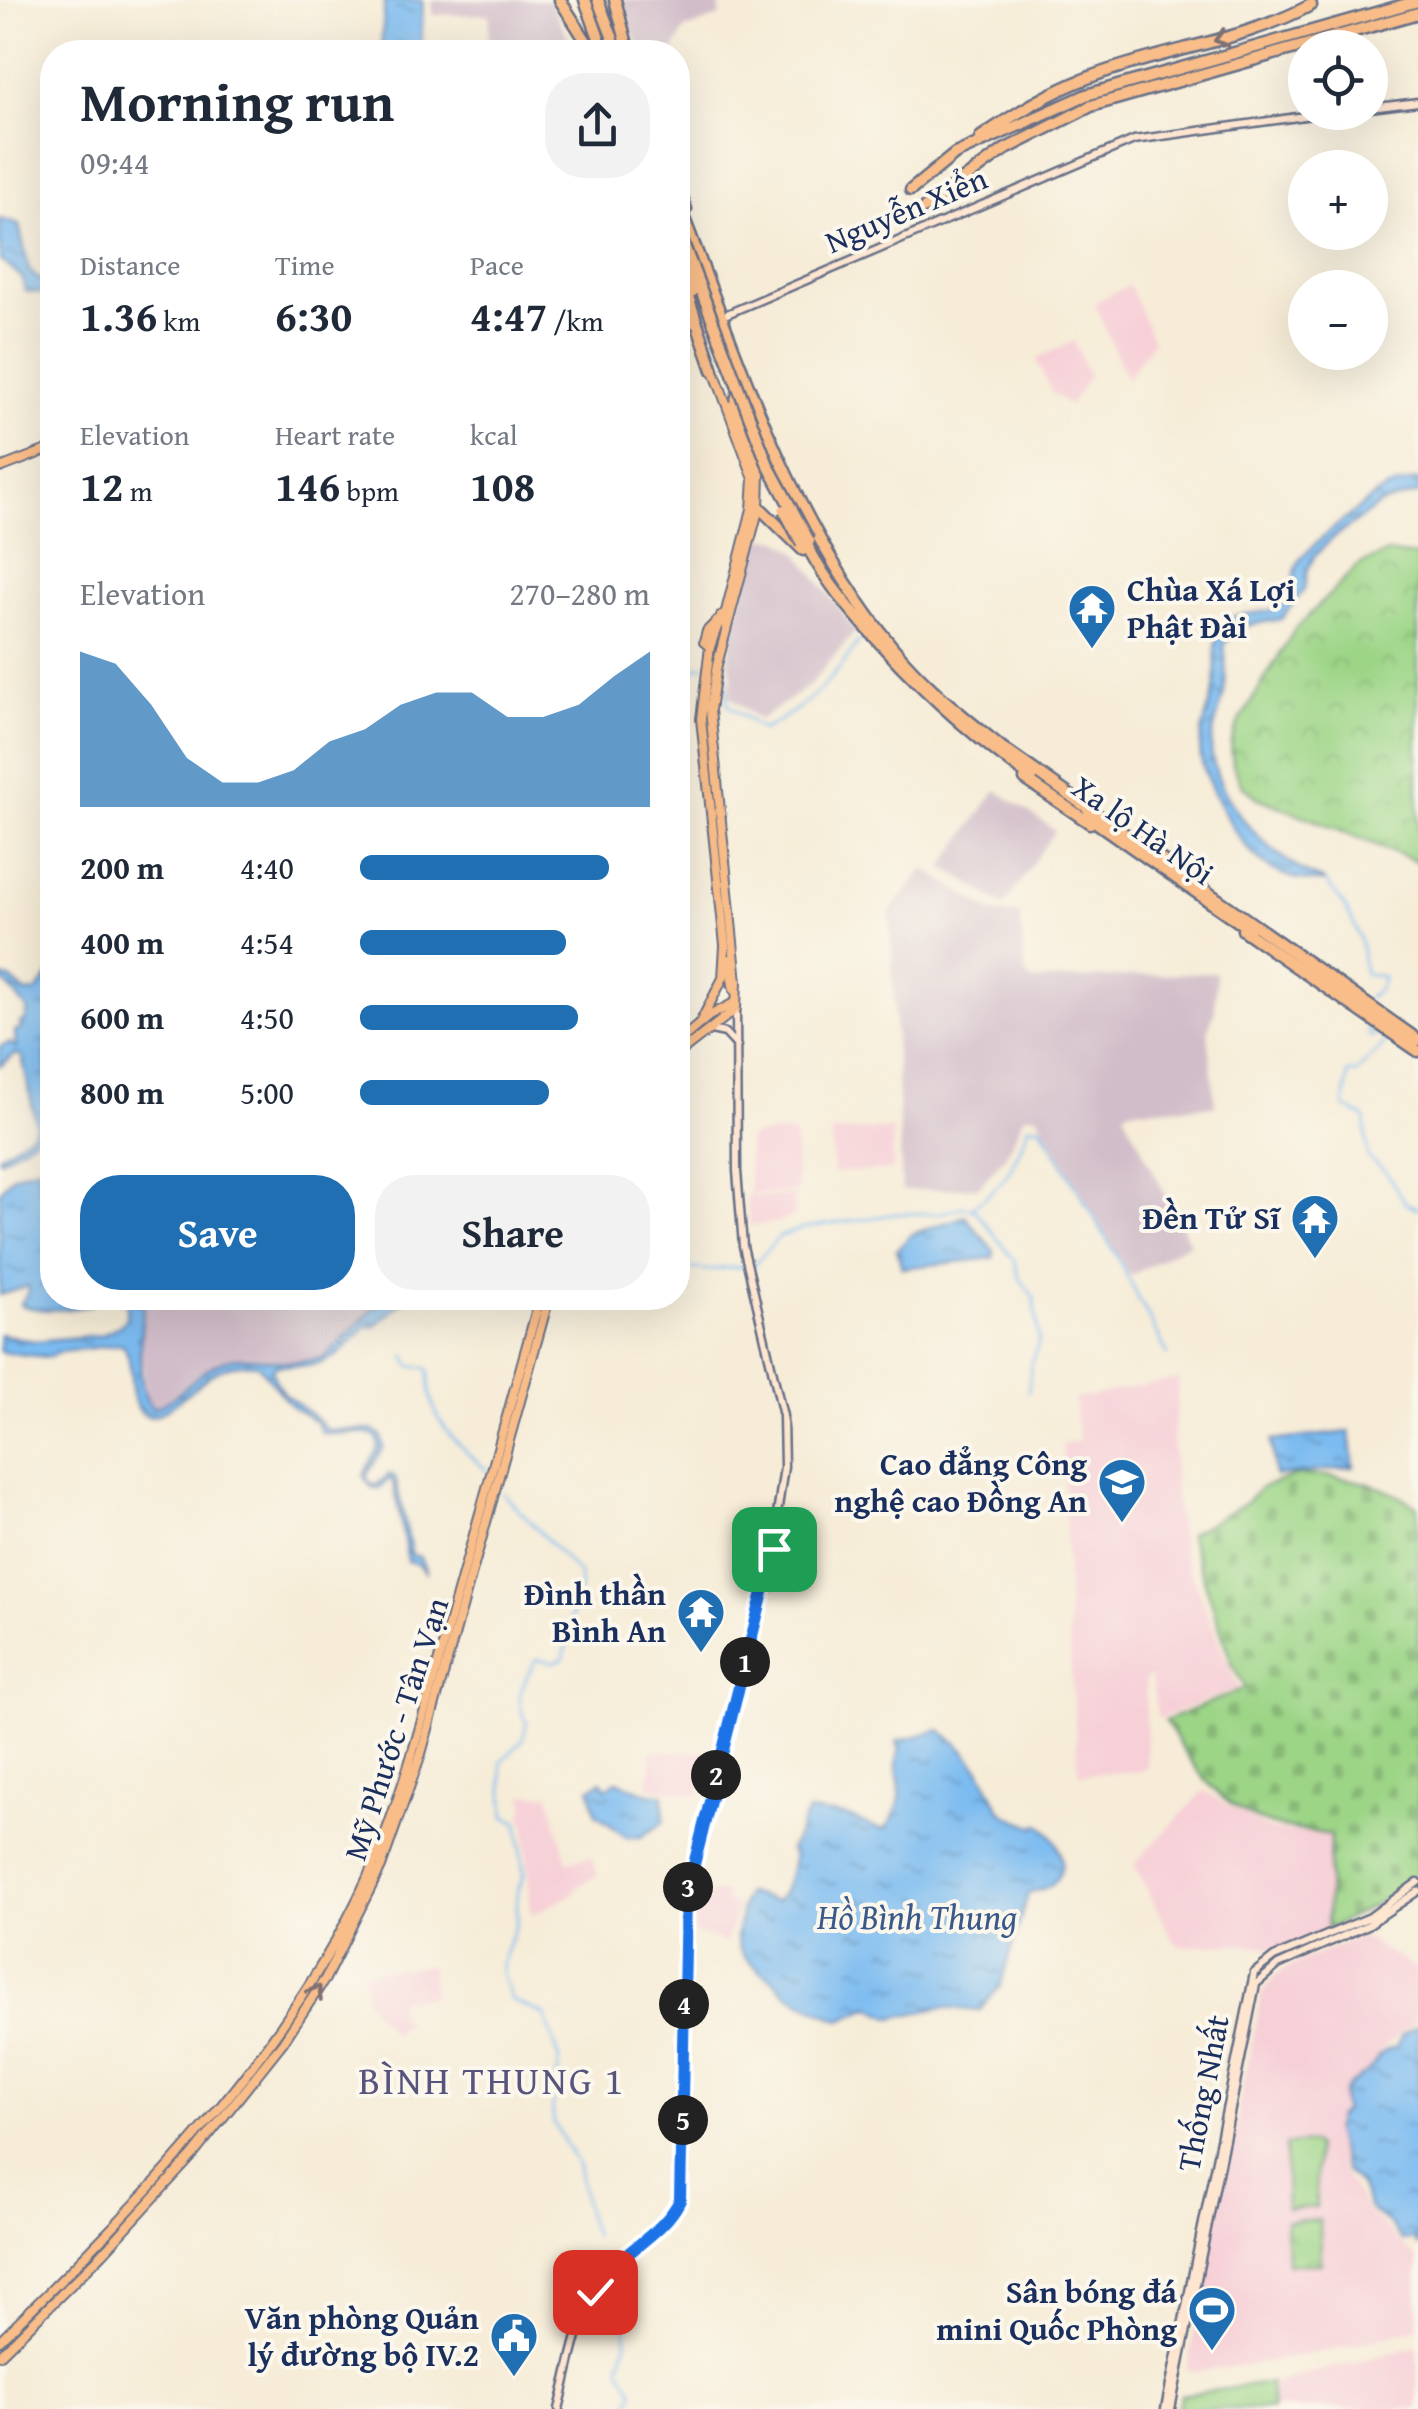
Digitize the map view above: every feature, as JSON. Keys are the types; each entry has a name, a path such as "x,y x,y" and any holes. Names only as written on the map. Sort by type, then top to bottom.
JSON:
{"highway":[{"path":"560,0 585,40"},
{"path":"585,0 600,40"},
{"path":"598,0 613,40"},
{"path":"615,0 626,40"},
{"path":"956,154 1086,95 1418,1"},
{"path":"912,188 1042,98 1092,76 1276,24 1312,5"},
{"path":"926,207 1004,150 1090,106 1418,14"},
{"path":"969,174 1090,110 1288,53"},
{"name":"Xa lộ Hà Nội","path":"690,218 766,426 772,431 810,518 851,591 914,671 951,706 1026,765 1373,1004 1377,1012 1418,1046"},
{"name":"Xa lộ Hà Nội","path":"690,232 725,316"},
{"path":"690,261 768,465 806,544"},
{"path":"690,271 754,439 806,544"},
{"path":"690,281 752,442 806,544"},
{"path":"690,303 713,370"},
{"path":"756,504 826,578"},
{"name":"Xa lộ Hà Nội","path":"806,544 826,578 920,690 1005,759 1418,1046"},
{"name":"Xa lộ Hà Nội","path":"806,544 832,577 851,591"},
{"name":"Xa lộ Hà Nội","path":"841,575 848,579 860,603"}],"main road":[{"path":"1388,106 1418,102"},
{"name":"Nguyễn Xiển","path":"725,316 1108,150 1149,136 1288,118"},
{"path":"715,649 753,539 760,474 734,406 738,386 721,328 725,316"},
{"path":"690,318 754,475 756,504 715,649 701,718 730,987 736,1003"},
{"path":"732,358 744,385 756,460"},
{"path":"0,468 40,453"},
{"path":"753,539 767,528 783,529"},
{"path":"559,2409 599,2283 611,2268 661,2227 680,2200 684,1908 728,1724 770,1586 784,1467 782,1416 746,1260 738,1186 736,967 711,732 710,676"},
{"path":"690,1040 702,1027 721,982 725,945"},
{"path":"721,982 736,1003"},
{"path":"716,994 736,1003"},
{"path":"690,1034 736,1003"},
{"path":"702,1027 721,1031 737,1046"},
{"name":"Mỹ Phước - Tân Vạn","path":"0,2354 193,2155 290,2033 325,1979 381,1867 417,1754 537,1310"},
{"name":"Mỹ Phước - Tân Vạn","path":"495,1473 546,1310"},
{"name":"Mỹ Phước - Tân Vạn","path":"0,2340 83,2266 184,2151 279,2026 335,1941 366,1881 417,1754"},
{"path":"1265,1967 1370,1917 1418,1882"},
{"path":"1265,1967 1368,1926 1418,1891"},
{"name":"Thống Nhất","path":"1168,2409 1250,1984 1254,1973 1265,1967"},
{"path":"279,2026 290,2033"}],"shaded area":[{"path":"432,0 549,0 569,40 488,40 488,14 432,15"},
{"path":"621,0 719,0 720,16 684,30 679,40 636,40"},
{"path":"1129,285 1153,341 1127,379 1094,303"},
{"path":"1074,341 1089,376 1069,406 1051,392 1036,359"},
{"path":"767,538 780,540 797,552 856,631 809,686 759,720 729,696 732,675 728,657 754,548"},
{"path":"996,790 1055,830 1004,906 943,867"},
{"path":"924,869 994,913 1020,914 1025,973 1031,981 1216,972 1215,1010 1208,1030 1215,1106 1131,1109 1124,1113 1190,1243 1130,1276 1037,1115 1025,1115 1006,1155 979,1187 902,1191 890,912"},
{"path":"892,1129 894,1170 833,1173 831,1132"},
{"path":"791,1132 795,1135 797,1192 749,1194 748,1139"},
{"path":"794,1195 795,1216 750,1226 746,1197"},
{"path":"143,1310 371,1310 323,1358 290,1361 248,1356 226,1360 201,1371 165,1402 152,1408 146,1398 140,1330"},
{"name":"Cao đẳng Công nghệ cao Đồng An","path":"1179,1379 1173,1443 1183,1553 1238,1688 1158,1719 1151,1678 1145,1678 1147,1766 1143,1771 1079,1774 1069,1644 1063,1444 1079,1441 1074,1399"},
{"path":"652,1751 710,1752 699,1795 648,1787"},
{"path":"1204,1791 1267,1829 1329,1836 1327,1930 1279,1949 1238,1944 1180,1946 1172,1939 1134,1864"},
{"path":"549,1794 567,1861 591,1857 598,1875 574,1889 575,1893 531,1915 525,1824 521,1817 524,1795"},
{"path":"697,1892 726,1893 725,1901 738,1905 726,1943 694,1933"},
{"path":"1361,1936 1418,1970 1418,2020 1383,2048 1370,2067 1346,2086 1334,2132 1342,2170 1365,2208 1418,2260 1418,2328 1271,2362 1194,2372 1187,2368 1262,1993 1288,1967"},
{"path":"430,1965 433,1996 400,1999 398,2016 407,2021 392,2034 366,2000 364,1972"},
{"path":"1418,2346 1418,2409 1273,2409 1272,2383"}],"green space":[{"path":"1387,553 1418,556 1418,862 1258,798 1242,785 1233,766 1231,744 1238,724 1295,629 1359,565"},
{"path":"1297,1475 1360,1481 1390,1491 1418,1507 1418,1676 1413,1690 1418,1692 1418,1873 1399,1891 1327,1930 1330,1835 1272,1825 1239,1810 1202,1776 1165,1721 1245,1688 1232,1664 1189,1534 1247,1502 1260,1488"},
{"path":"1312,2143 1316,2147 1316,2207 1287,2209 1285,2145"},
{"path":"1320,2220 1321,2263 1287,2264 1286,2221"},
{"path":"1270,2383 1272,2409 1177,2409 1181,2395"}],"water":[{"path":"385,0 423,0 421,40 382,40"},
{"path":"0,219 19,225 29,270 40,279 40,293 25,291 22,277 0,260"},
{"path":"1418,480 1418,494 1382,503 1314,556 1304,590 1281,619 1239,627 1224,644 1224,691 1211,744 1214,765 1234,807 1267,845 1306,873 1325,881 1288,876 1272,869 1247,848 1227,818 1204,769 1201,739 1215,684 1217,638 1230,618 1271,610 1285,602 1300,560 1357,510 1389,488"},
{"path":"0,977 10,979 26,993 36,992 40,987 40,1135 0,1160 0,1155 32,1133 36,1124 22,1056 15,1054 0,1066 0,1046 10,1043 16,1048 15,1031 21,1029 20,1023 25,1022 28,1010"},
{"path":"38,1167 40,1309 20,1305 28,1286 0,1295 0,1191 13,1175"},
{"path":"965,1216 994,1251 993,1258 902,1268 897,1250 912,1234"},
{"path":"126,1310 144,1310 141,1373 147,1400 153,1408 202,1373 228,1360 323,1359 372,1310 393,1310 374,1327 366,1326 329,1360 277,1365 272,1369 287,1396 327,1430 372,1430 381,1435 384,1447 367,1474 368,1481 375,1486 390,1474 395,1477 412,1555 420,1557 427,1574 418,1564 408,1561 393,1481 389,1479 378,1489 372,1488 363,1476 379,1446 377,1437 364,1433 322,1433 316,1422 291,1406 257,1364 219,1370 172,1406 147,1416 135,1403 129,1361 122,1344 47,1357 0,1352 0,1334 34,1341 101,1335 126,1318"},
{"path":"1350,1432 1354,1467 1275,1476 1271,1441"},
{"name":"Hồ Bình Thung","path":"940,1730 980,1769 1000,1809 1036,1827 1039,1824 1051,1836 1060,1852 1061,1869 1052,1884 1028,1894 1000,1986 979,2011 943,2007 892,2018 870,2007 836,2019 787,1993 743,1955 737,1932 743,1902 747,1893 777,1901 781,1896 794,1854 790,1850 808,1811 846,1816 886,1829 900,1798 897,1741"},
{"path":"601,1781 606,1788 617,1781 649,1794 663,1794 664,1821 641,1837 626,1837 596,1814 590,1789"},
{"path":"1418,2025 1418,2247 1414,2239 1402,2240 1370,2209 1359,2183 1345,2170 1334,2131 1338,2116 1344,2111 1345,2089 1370,2070 1381,2054 1396,2047 1402,2035"}],"waterway":[{"path":"717,670 726,674 728,705 762,730 817,692 859,640"},
{"path":"690,674 692,668 704,666"},
{"path":"1326,882 1354,924 1365,974 1384,977 1368,998"},
{"path":"1366,1021 1369,1036 1385,1034 1387,1041 1356,1073 1348,1073 1344,1107 1365,1118 1368,1157 1387,1173 1405,1203 1418,1208"},
{"path":"971,1208 1008,1173 1029,1126 1041,1126 1115,1253 1168,1355"},
{"path":"690,1268 753,1266 779,1237 803,1228 896,1214 940,1213 963,1207 975,1210 1015,1261 1019,1277 1034,1298 1039,1342 1031,1364 1028,1392"},
{"path":"405,1355 411,1366 429,1371 432,1402 444,1428 487,1470"},
{"path":"503,1493 579,1574 581,1585 564,1658 555,1662 536,1659 520,1697 527,1722 522,1741 501,1762 505,1817 518,1822 524,1875 517,1893 517,1921 502,1962 502,1974 511,2000 545,2015 560,2060 552,2106 554,2123 578,2166 594,2237"},
{"path":"612,2288 627,2341 620,2367 634,2391 628,2409"}],"place":[{"name":"Chùa Xá Lợi Phật Đài","path":"1092,650"},
{"name":"Đền Tử Sĩ","path":"1315,1260"},
{"name":"Cao đẳng Công nghệ cao Đồng An","path":"1122,1524"},
{"name":"Đình thần Bình An","path":"701,1654"},
{"name":"Sân bóng đá mini Quốc Phòng","path":"1212,2352"},
{"name":"Văn phòng Quản lý đường bộ IV.2","path":"514,2378"}],"district":[{"name":"BÌNH THUNG 1","path":"492,2081"}],"route":[{"path":"595,2292 611,2268 661,2227 680,2200 684,1908 774,1549"}]}
